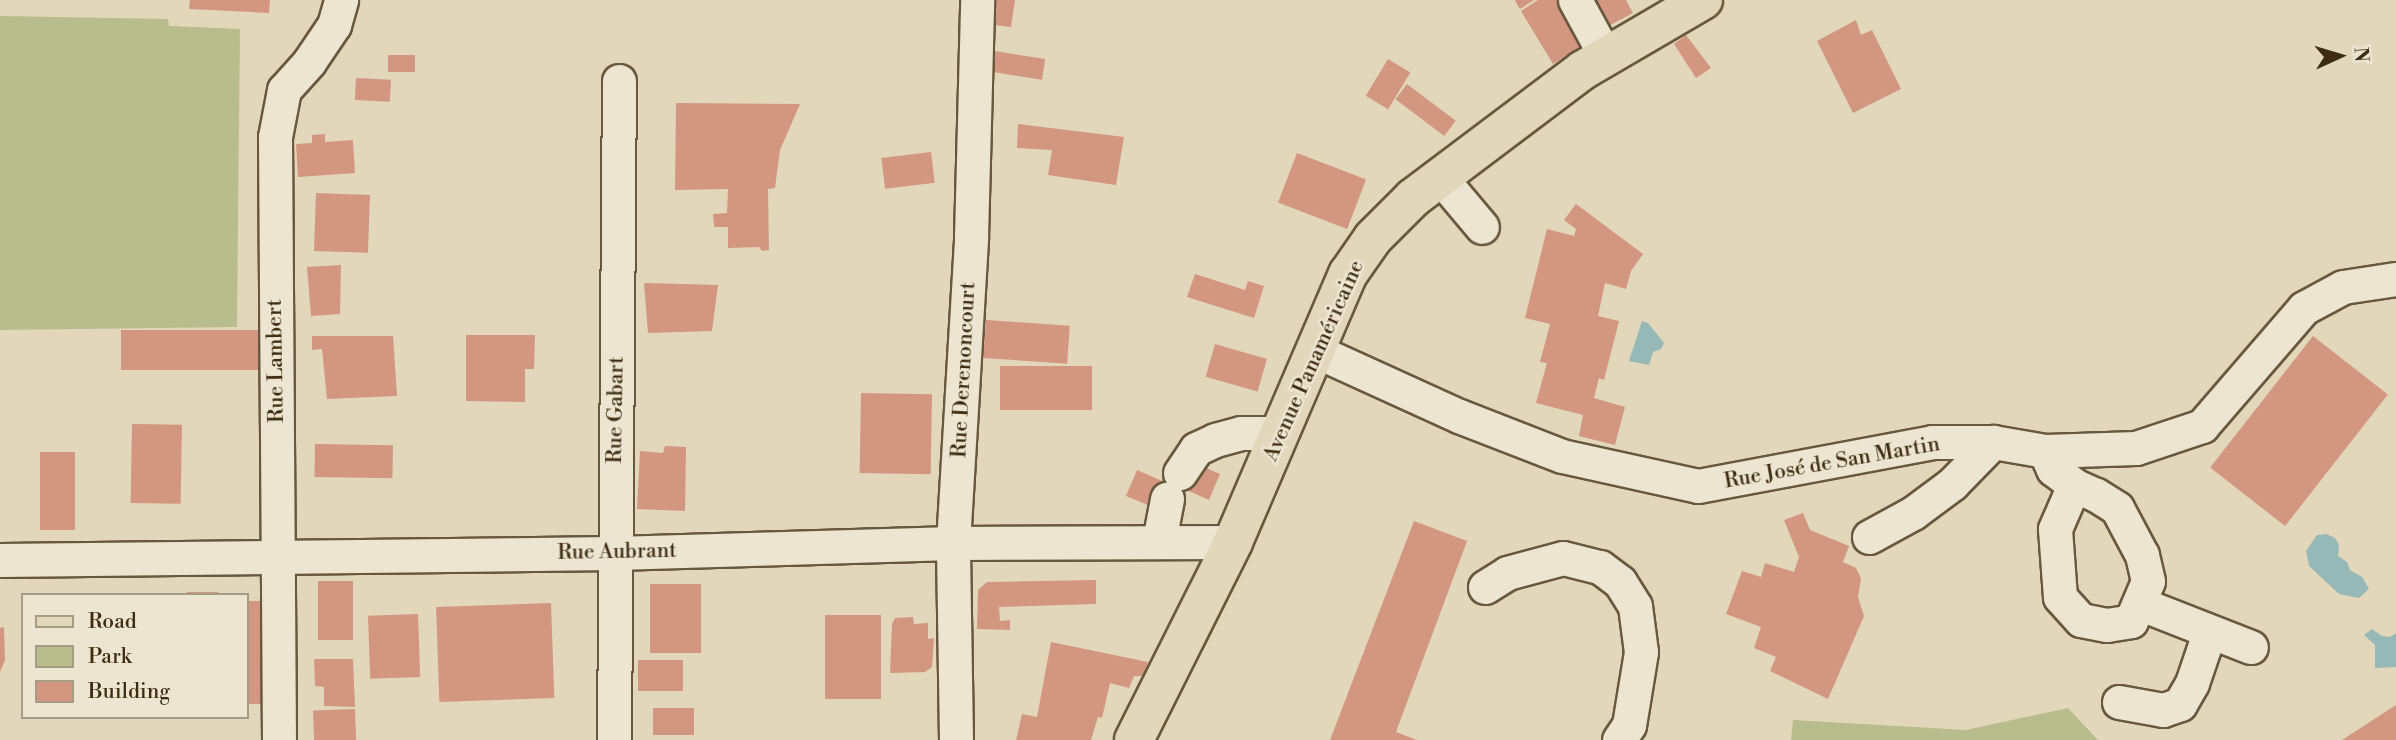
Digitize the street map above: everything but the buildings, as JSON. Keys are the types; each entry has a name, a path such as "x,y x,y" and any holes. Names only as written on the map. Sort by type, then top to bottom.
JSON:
{"main road":[{"name":"Avenue Panaméricaine","path":"1134,740 1233,542 1314,350 1348,274 1363,251 1394,214 1605,55 1703,0"}],"street":[{"name":"Rue Lambert","path":"279,740 275,137 284,90 309,62 334,25 341,0"},
{"name":"Rue Derenoncourt","path":"956,740 953,543 971,237 977,0"},
{"path":"1575,0 1605,55"},
{"name":"Rue Gabart","path":"614,740 619,81"},
{"path":"1440,177 1482,227"},
{"name":"Rue José de San Martin","path":"1314,350 1459,416 1562,456 1698,486 1932,442 1993,442 2045,451 2136,448 2202,426 2304,308 2343,287 2396,279"},
{"path":"1159,541 1174,486 1196,449 1215,440 1241,433 1279,433"},
{"path":"1869,537 1913,513 1952,484 1993,442"},
{"path":"2045,451 2053,469 2074,485 2117,508 2142,555 2148,581 2141,604 2131,621 2107,625 2081,620 2060,597 2055,529 2074,485"},
{"name":"Rue Aubrant","path":"0,560 614,553 953,543 1233,542"},
{"path":"1485,587 1507,573 1563,558 1600,567 1620,582 1635,606 1641,652 1629,725 1619,740"},
{"path":"2141,604 2209,633 2251,647"},
{"path":"2119,702 2163,710 2180,704 2192,683 2209,633"}],"green space":[{"path":"0,16 168,19 169,26 240,29 237,327 0,330"},
{"path":"2068,708 2098,740 1791,740 1793,720 1966,730"}],"water":[{"path":"1642,321 1648,323 1664,343 1661,349 1653,352 1649,365 1629,361"},
{"path":"2326,534 2335,538 2339,545 2338,556 2347,562 2350,570 2362,577 2369,589 2359,598 2339,594 2309,566 2306,551 2317,535"},
{"path":"2372,629 2382,636 2390,637 2396,633 2396,667 2375,668 2375,645 2364,635"}]}
